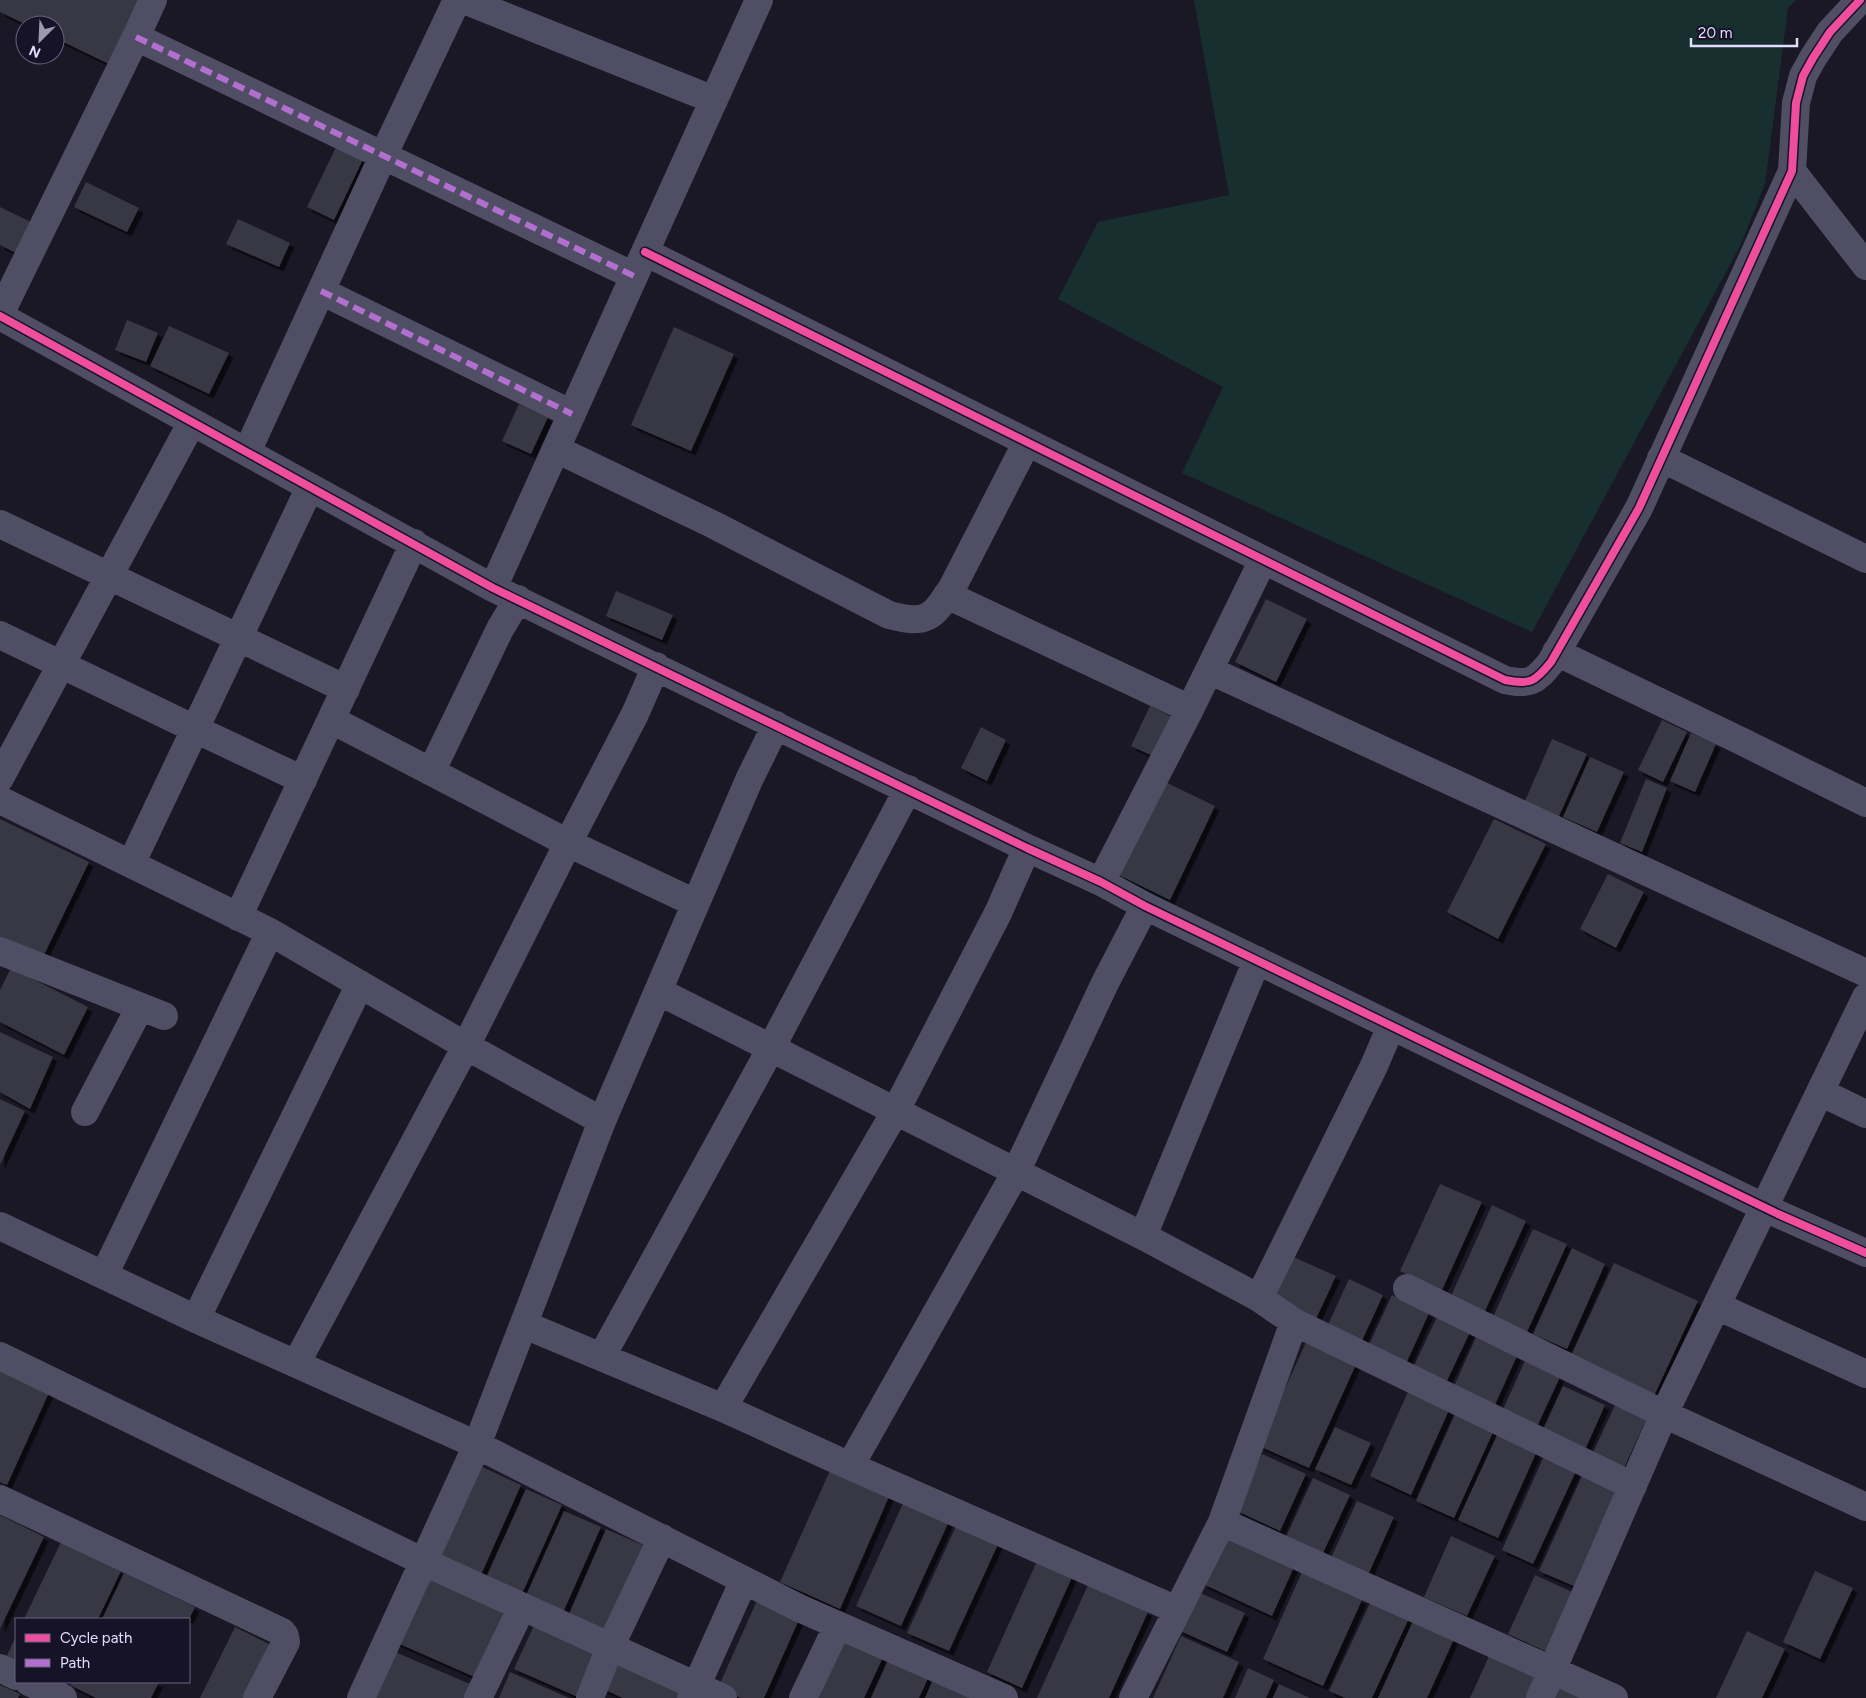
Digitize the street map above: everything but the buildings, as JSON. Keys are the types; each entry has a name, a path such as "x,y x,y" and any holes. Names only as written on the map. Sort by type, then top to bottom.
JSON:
{"street":[{"path":"153,0 0,315 506,593 1027,848 1101,882 1145,906 1391,1026 1764,1207 1866,1253"},
{"path":"247,452 457,0"},
{"path":"464,0 714,100"},
{"path":"431,772 500,629 506,593 556,449 759,0"},
{"path":"136,37 383,156 639,264 1027,442 1505,680 1523,683 1539,676 1556,652 1639,508 1792,171 1796,103 1803,76 1812,58 1830,32 1860,0"},
{"path":"1792,171 1866,266"},
{"path":"321,292 572,414"},
{"path":"0,778 192,422"},
{"path":"556,449 714,525 889,615 907,620 924,619 937,610 947,595 1027,442"},
{"path":"1661,458 1866,559"},
{"path":"131,864 310,486"},
{"path":"0,524 346,689"},
{"path":"238,917 414,543"},
{"path":"1101,882 1190,709 1263,560"},
{"path":"947,595 1190,709"},
{"path":"0,635 303,780"},
{"path":"1556,652 1866,803"},
{"path":"296,1364 466,1046 635,714 656,666"},
{"path":"1209,670 1866,973"},
{"path":"332,720 568,843 695,903"},
{"path":"361,1698 478,1445 602,1121 749,780 776,725"},
{"path":"602,1356 771,1048 908,789"},
{"path":"0,800 270,932 466,1046 602,1121"},
{"path":"723,1408 895,1112 993,921 1027,848"},
{"path":"850,1466 1016,1172 1105,982 1145,906"},
{"path":"104,1275 270,932"},
{"path":"2,958 152,1012 85,1112"},
{"path":"1143,1236 1257,960"},
{"path":"196,1319 360,984"},
{"path":"658,991 1143,1236 1259,1298 1294,1322 1633,1486"},
{"path":"1540,1698 1664,1414 1866,997"},
{"path":"1259,1298 1374,1066 1391,1026"},
{"path":"1820,1092 1866,1114"},
{"path":"0,1226 196,1319 478,1445 744,1580 838,1625 1004,1698"},
{"path":"1407,1288 1664,1414 1866,1507"},
{"path":"1717,1306 1866,1374"},
{"path":"1133,1698 1222,1522 1294,1322"},
{"path":"525,1325 723,1408 1178,1610"},
{"path":"0,1356 424,1562 610,1647 693,1692 723,1698"},
{"path":"0,1499 282,1632 286,1636 286,1642 257,1698"},
{"path":"1222,1522 1614,1698"},
{"path":"590,1698 610,1647 662,1538"},
{"path":"693,1692 744,1580"},
{"path":"478,1698 522,1607"},
{"path":"803,1698 838,1625"},
{"path":"0,1668 15,1676"},
{"path":"31,1683 63,1698"}],"green space":[{"path":"1194,0 1796,0 1788,8 1765,184 1740,246 1532,632 1182,473 1223,387 1058,299 1098,222 1229,195"}],"marked path":[{"path":"136,37 634,276"},
{"path":"321,291 572,414"}],"cycle path":[{"path":"645,252 1505,680 1526,682 1536,678 1551,662 1639,508 1792,171 1796,103 1803,76 1830,32 1860,0"},
{"path":"0,316 493,588 1027,848 1101,882 1145,906 1778,1214 1866,1253"}]}
